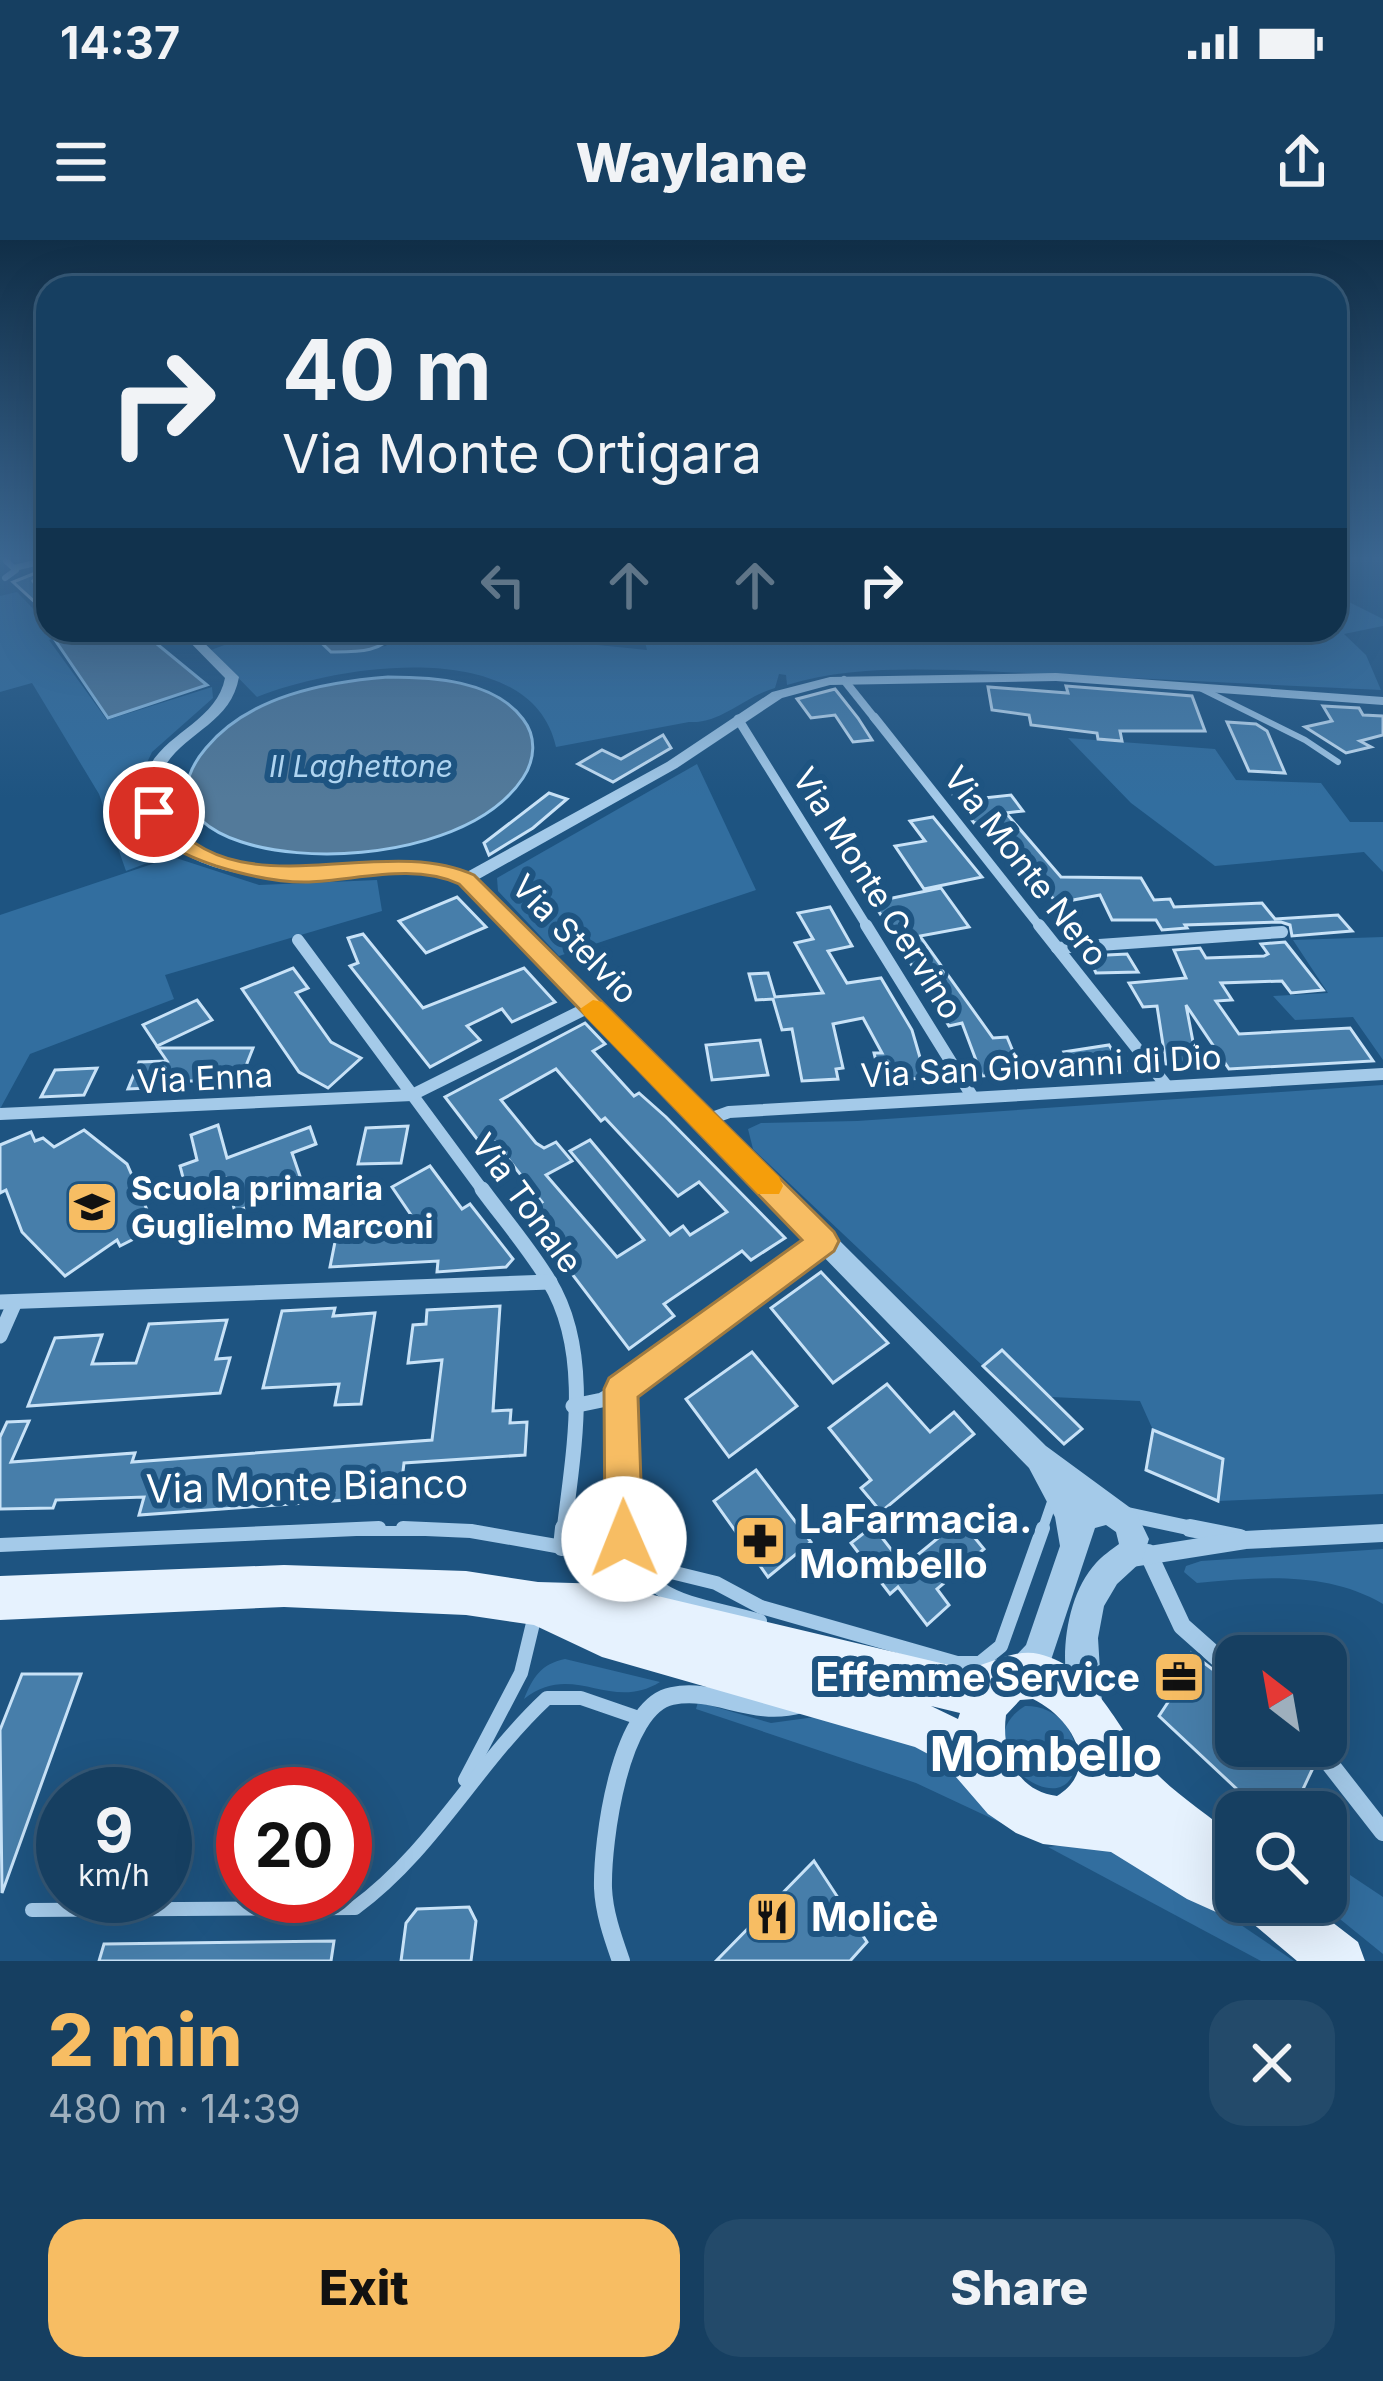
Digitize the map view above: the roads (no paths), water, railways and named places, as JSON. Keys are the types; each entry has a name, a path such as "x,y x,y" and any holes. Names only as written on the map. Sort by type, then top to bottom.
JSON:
{"main road":[{"path":"4,1596 284,1586 466,1593 538,1604 632,1610 966,1692 1032,1676 1056,1684 1078,1701 1133,1783 1215,1852"},
{"path":"538,1604 602,1636 922,1726 960,1745 1025,1812 1052,1821 1097,1822 1215,1883"},
{"path":"992,1778 980,1731 985,1705 1004,1683"},
{"path":"1065,1820 1088,1808 1101,1785 1103,1755 1094,1726"},
{"path":"1288,1923 1340,1961"}],"street":[{"name":"Via Stelvio","path":"196,642 232,677 232,688 222,706 157,766 150,788 154,812 166,834 211,860 280,874 417,867 444,869 466,879 1036,1456 1112,1512"},
{"path":"466,879 672,764 788,691 844,680 1056,677 1383,701"},
{"name":"Via Monte Nero","path":"844,680 1166,1085"},
{"name":"Via Monte Cervino","path":"738,719 972,1096"},
{"path":"1057,948 1282,932"},
{"name":"Via Tonale","path":"298,940 550,1282 567,1313 574,1341 562,1547"},
{"path":"412,1095 591,1006"},
{"name":"Via San Giovanni di Dio","path":"704,1121 724,1112 1383,1074"},
{"name":"Via Enna","path":"0,1114 412,1095"},
{"path":"572,1406 602,1400 621,1389 824,1241"},
{"path":"0,1336 8,1302 550,1282"},
{"name":"Via Stelvio","path":"1036,1456 1072,1526 1069,1561"},
{"path":"1004,1683 1027,1670 1038,1655 1085,1516 1097,1510 1112,1512 1253,1539"},
{"path":"1112,1512 1126,1522 1134,1539 1132,1551 1183,1625 1215,1655"},
{"path":"1094,1726 1083,1686 1083,1640 1099,1584 1136,1556 1253,1539 1383,1533"},
{"path":"621,1961 602,1885 618,1779 639,1718 663,1698 682,1693 753,1712 778,1713 819,1697"},
{"path":"1332,1767 1383,1832"},
{"path":"1280,1923 1314,1961"}],"lane":[{"path":"1202,688 1338,762"},
{"path":"621,1389 624,1539 633,1569 649,1585 892,1663 915,1681"},
{"name":"Via Monte Bianco","path":"0,1545 392,1527 471,1532 562,1547 633,1569 668,1571 716,1583 760,1607 957,1664 980,1663 1001,1646 1056,1491"},
{"path":"453,1802 521,1673 538,1604"},
{"path":"32,1910 356,1908 386,1889 453,1802 547,1698 560,1695 586,1700 639,1718"}],"water":[{"path":"56,642 155,642 207,685 108,718"},
{"path":"321,642 385,642 360,651 331,652"},
{"name":"Il Laghettone","path":"388,677 461,683 511,706 528,726 532,741 523,778 483,816 426,840 362,852 297,853 241,842 202,820 187,789 206,748 224,730 290,695"}],"place":[{"name":"Scuola primaria Guglielmo Marconi","path":"92,1207"},
{"name":"LaFarmacia. Mombello","path":"760,1541"},
{"name":"Effemme Service","path":"1179,1677"},
{"name":"Molicè","path":"772,1917"}],"district":[{"name":"Mombello","path":"1046,1754"}]}
